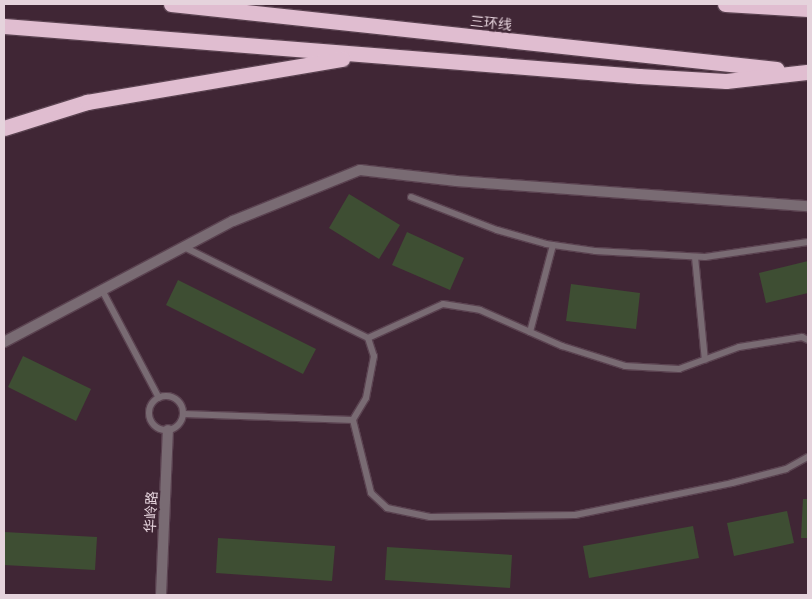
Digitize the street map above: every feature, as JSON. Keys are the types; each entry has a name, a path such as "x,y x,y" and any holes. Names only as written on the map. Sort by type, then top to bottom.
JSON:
{"highway":[{"name":"三环线","path":"170,4 278,18 807,72"},
{"path":"725,4 808,9"},
{"path":"4,26 726,81 807,72"},
{"path":"4,128 87,102 367,55"}],"street":[{"path":"4,342 233,221 360,170 456,181 808,206"},
{"name":"华岭路","path":"161,595 168,430"}],"lane":[{"path":"411,197 496,230 553,245 595,251 695,257 808,242"},
{"path":"530,332 553,245"},
{"path":"184,247 368,338 374,356 366,398 353,420 371,494 386,508 430,518 575,514 732,483 786,469 808,457"},
{"path":"695,257 705,360"},
{"path":"102,290 159,398"},
{"path":"368,338 443,304 480,310 530,332 625,366 679,369 740,347 802,337 808,340"},
{"path":"167,396 179,401 184,414 178,426 168,430 153,425 148,413 154,400 167,396"},
{"path":"184,414 353,420"}],"building":[{"path":"349,194 400,225 379,259 329,228"},
{"path":"407,232 464,258 450,290 392,265"},
{"path":"808,261 808,293 766,303 759,273"},
{"path":"178,280 316,349 303,374 166,305"},
{"path":"571,284 640,293 636,329 566,321"},
{"path":"23,356 91,389 76,421 8,387"},
{"path":"803,499 808,499 808,538 801,538"},
{"path":"787,511 794,543 734,556 727,523"},
{"path":"693,526 699,558 589,578 583,546"},
{"path":"4,532 97,537 95,570 4,565"},
{"path":"218,538 335,546 332,581 216,573"},
{"path":"387,547 512,555 510,588 385,580"}]}
